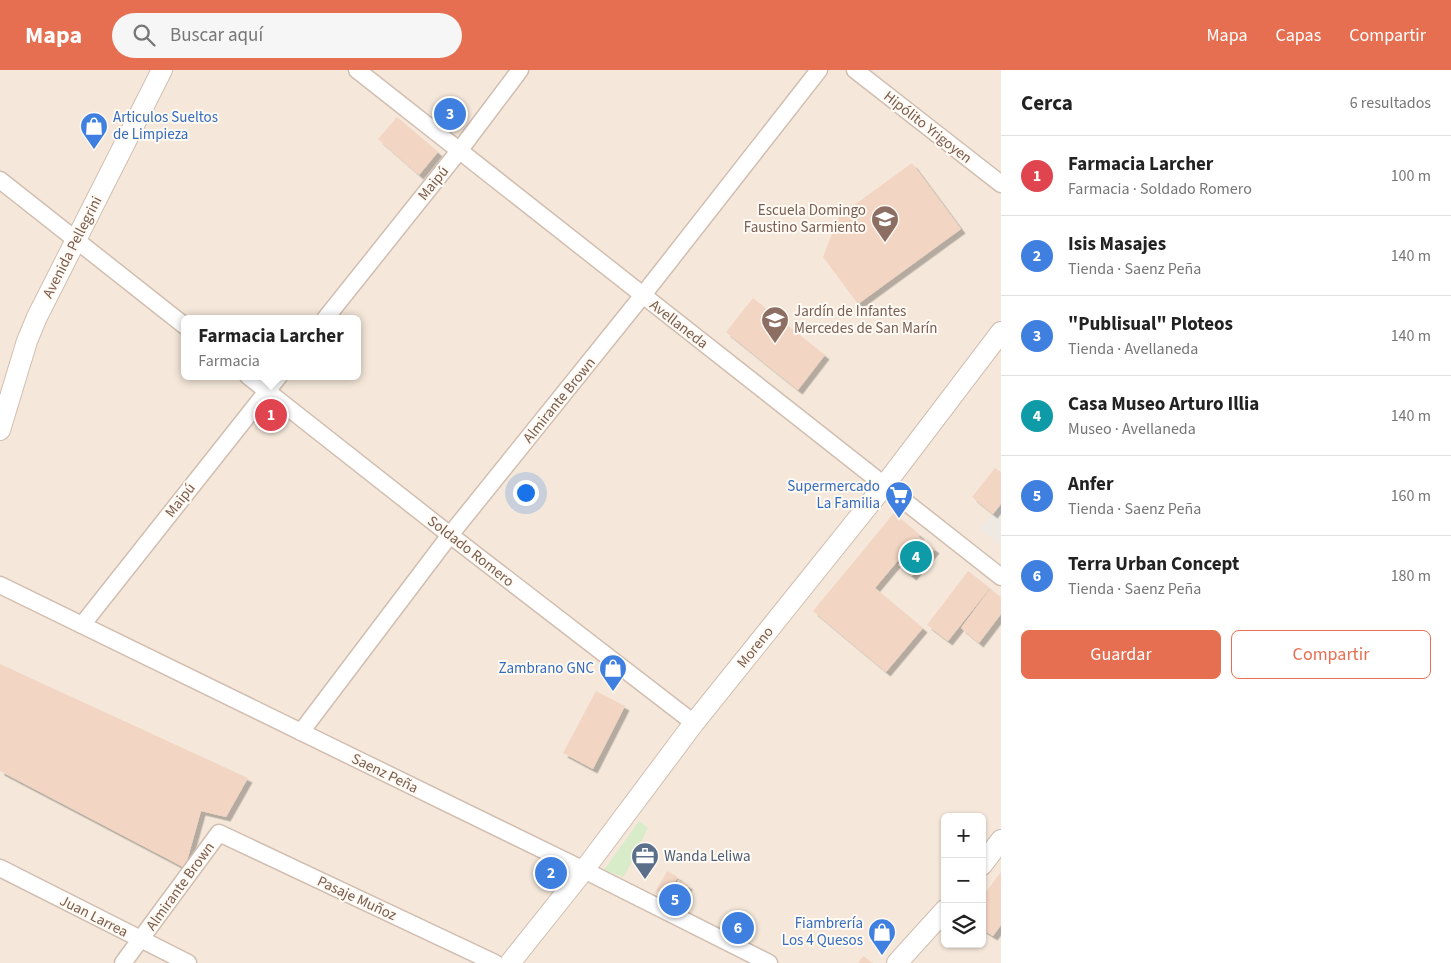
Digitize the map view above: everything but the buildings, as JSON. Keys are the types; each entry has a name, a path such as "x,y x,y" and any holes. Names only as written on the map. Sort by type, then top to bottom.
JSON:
{"street":[{"name":"Avenida Pellegrini","path":"0,430 27,341 37,317 162,70"},
{"name":"Avellaneda","path":"357,70 1001,577"},
{"name":"Maipú","path":"327,315 459,150 520,70"},
{"name":"Almirante Brown","path":"301,732 450,535 643,295 819,70"},
{"name":"Hipólito Yrigoyen","path":"854,70 1001,184"},
{"path":"0,180 181,323"},
{"name":"Moreno","path":"510,963 584,870 694,723 884,486 1001,332"},
{"name":"Soldado Romero","path":"253,380 694,723"},
{"name":"Maipú","path":"82,625 276,380"},
{"name":"Saenz Peña","path":"0,584 584,870 769,963"},
{"name":"Almirante Brown","path":"123,963 219,833"},
{"name":"Pasaje Muñoz","path":"219,833 495,963"},
{"path":"986,860 1001,840"},
{"name":"Juan Larrea","path":"0,868 188,963"},
{"path":"897,963 941,914"}],"shaded area":[{"path":"0,70 1001,70 1001,963 0,963"},
{"path":"1001,504 1001,545 980,529"}],"green space":[{"path":"639,821 648,828 624,877 604,870"}],"place":[{"name":"\"Publisual\" Ploteos","path":"450,114"},
{"name":"Articulos Sueltos de Limpieza","path":"94,150"},
{"name":"Escuela Domingo Faustino Sarmiento","path":"885,243"},
{"name":"Jardín de Infantes Mercedes de San Marín","path":"775,344"},
{"name":"Farmacia Larcher","path":"271,415"},
{"name":"Supermercado La Familia","path":"899,519"},
{"name":"Casa Museo Arturo Illia","path":"916,557"},
{"name":"Zambrano GNC","path":"613,692"},
{"name":"Isis Masajes","path":"551,873"},
{"name":"Wanda Leliwa","path":"645,880"},
{"name":"Anfer","path":"675,900"},
{"name":"Terra Urban Concept","path":"738,928"},
{"name":"Fiambrería Los 4 Quesos","path":"882,956"}]}
